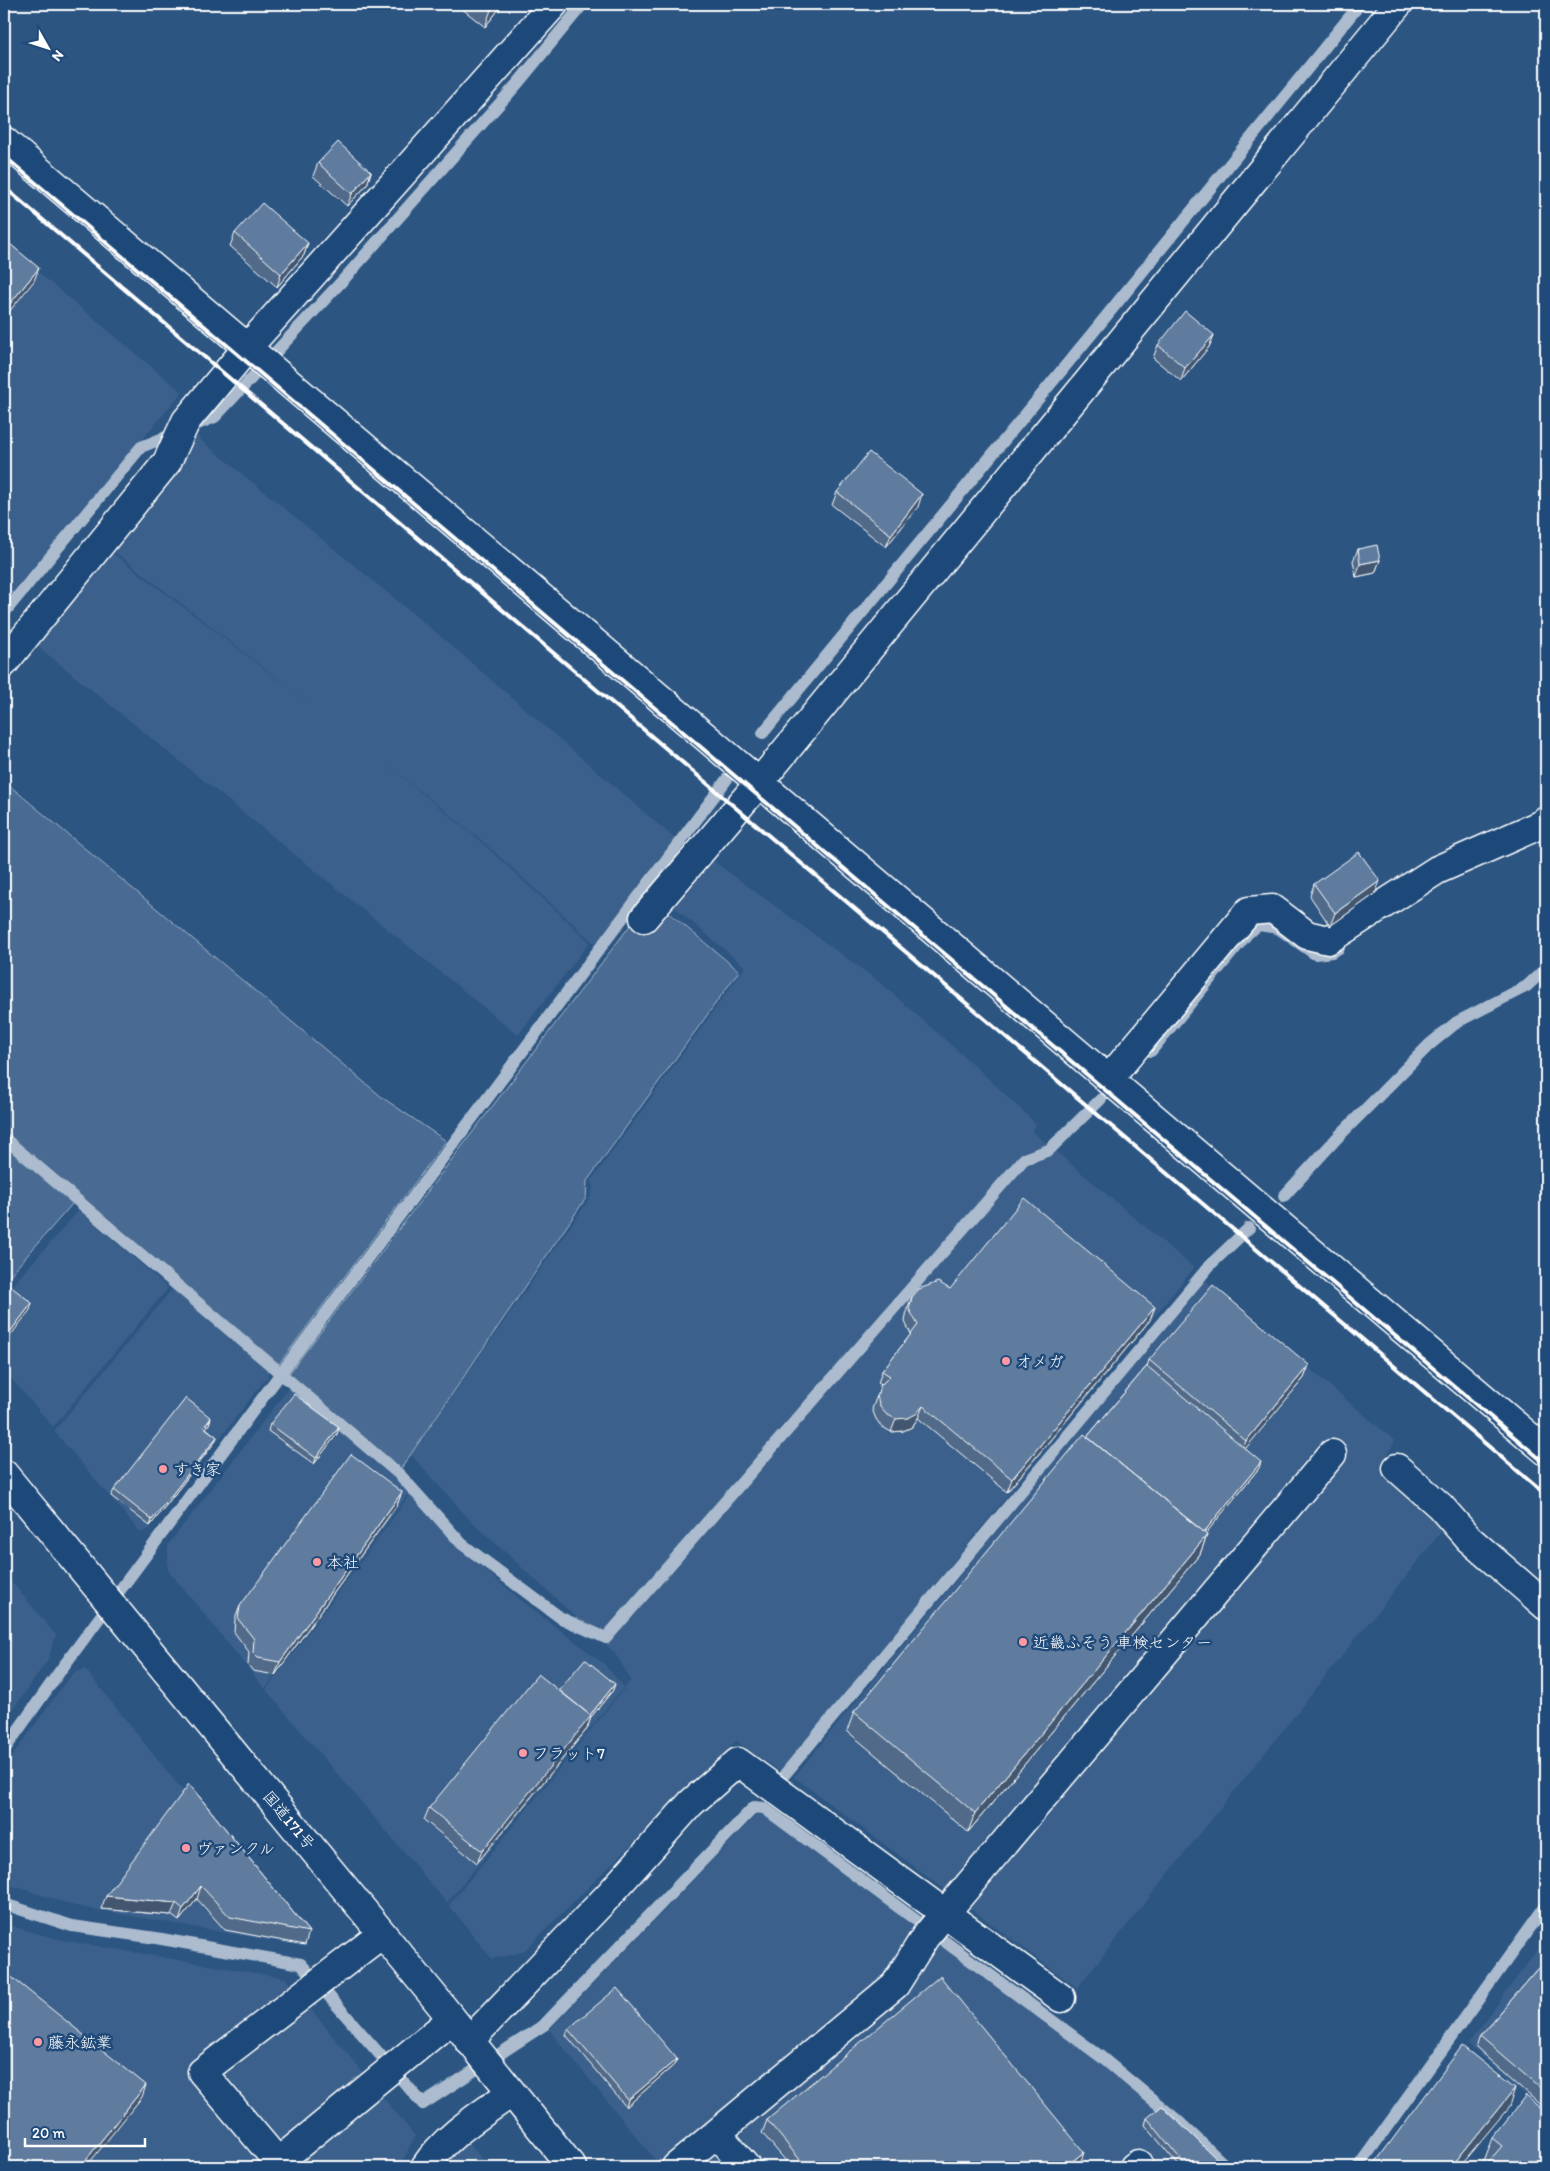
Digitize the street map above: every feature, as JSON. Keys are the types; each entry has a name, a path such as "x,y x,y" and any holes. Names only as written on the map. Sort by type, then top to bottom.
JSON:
{"main road":[{"path":"4,663 167,462 186,421 261,360 554,4"},
{"path":"644,918 759,783 1398,4"},
{"path":"4,141 1546,1451"},
{"path":"1108,1080 1249,911 1272,909 1307,935 1328,940 1438,870 1544,823 1546,820"},
{"path":"676,2167 895,1985 935,1926 1332,1454"},
{"path":"1397,1468 1440,1506 1469,1539 1546,1606"},
{"name":"国道171号","path":"4,1474 572,2167"},
{"path":"469,2041 608,1896 691,1803 738,1762 935,1926 1061,1998"},
{"path":"382,1934 202,2072 278,2162 452,2019"},
{"path":"426,2167 432,2156 470,2124 505,2086"},
{"path":"717,2133 746,2167"}],"shaded area":[{"path":"4,244 182,392 4,605"},
{"path":"196,436 438,634 682,845 709,858 877,980 975,1066 1036,1124 1032,1131 1194,1268 781,1772 736,1741 523,1952 492,1959 449,1905 631,1680 614,1652 469,1519 411,1455 590,1198 593,1188 591,1181 745,967 646,883 595,944 479,838 378,757 478,839 590,942 518,1035 36,645 111,552 313,706 111,549 181,465"},
{"path":"4,781 383,1098 446,1141 279,1364 4,1131"},
{"path":"651,898 739,971 587,1181 586,1198 400,1470 287,1376"},
{"path":"4,1143 73,1203 4,1282"},
{"path":"79,1210 168,1288 53,1427 4,1370 4,1295"},
{"path":"1204,1279 1395,1441 1380,1467 1437,1516 1445,1527 1077,1988 794,1777"},
{"path":"174,1287 268,1370 268,1376 149,1529 141,1533 54,1431"},
{"path":"291,1385 391,1470 409,1493 265,1689 168,1570 168,1545"},
{"path":"410,1495 460,1549 521,1600 604,1664 624,1687 447,1903 266,1690"},
{"path":"4,1573 56,1635 48,1660 4,1722"},
{"path":"85,1669 308,1947 75,1906 4,1883 4,1768 64,1684 74,1673"},
{"path":"761,1810 1052,2023 1175,2121 1223,2167 661,2167 549,2030"},
{"path":"4,1924 61,1940 285,1978 415,2136 400,2167 4,2167"},
{"path":"1546,1938 1546,2115 1468,2044"},
{"path":"466,2140 489,2167 445,2167"}],"building":[{"path":"338,142 371,172 352,194 318,163"},
{"path":"262,203 308,243 281,274 235,233"},
{"path":"4,239 39,268 4,311"},
{"path":"1185,311 1214,335 1185,368 1158,345"},
{"path":"869,452 922,494 891,535 837,492"},
{"path":"1377,545 1380,560 1360,564 1358,549"},
{"path":"1359,852 1380,881 1335,913 1314,884"},
{"name":"オメガ","path":"1024,1198 1155,1307 1012,1479 923,1406 916,1414 908,1418 896,1419 886,1414 880,1407 877,1396 880,1386 890,1376 882,1371 918,1325 909,1309 912,1297 919,1289 938,1282 950,1289"},
{"path":"9,1285 32,1303 4,1340 4,1292"},
{"path":"1213,1285 1309,1365 1246,1441 1149,1360"},
{"path":"1147,1366 1261,1462 1204,1532 1087,1437"},
{"path":"294,1394 339,1427 316,1458 270,1424"},
{"name":"すき家","path":"186,1398 211,1418 204,1427 217,1437 152,1520 114,1490"},
{"name":"近畿ふそう 車検センター","path":"1084,1434 1207,1535 975,1813 854,1712"},
{"name":"本社","path":"351,1454 402,1492 280,1662 258,1658 253,1653 254,1639 238,1619 240,1606"},
{"path":"585,1659 615,1684 590,1715 559,1690"},
{"name":"フラット7","path":"538,1674 591,1716 482,1851 429,1808"},
{"name":"ヴァンクル","path":"189,1784 309,1932 230,1917 201,1886 183,1909 176,1903 106,1896"},
{"path":"1546,1960 1546,2093 1480,2036"},
{"name":"藤永鉱業","path":"4,1971 146,2085 80,2167 8,2167 4,2164"},
{"path":"940,1976 1084,2152 1065,2167 806,2167 767,2120"},
{"path":"617,1988 677,2059 628,2100 568,2029"},
{"path":"1462,2046 1515,2088 1451,2167 1372,2167"},
{"path":"1526,2096 1546,2113 1546,2167 1484,2167 1502,2146 1492,2138"},
{"path":"1162,2106 1225,2167 1187,2167 1147,2118"}],"waterway":[{"path":"4,613 141,447 215,417 344,279 518,83 583,4"},
{"path":"763,733 1095,330 1360,4"},
{"path":"4,1750 60,1671 281,1373 727,779"},
{"path":"1151,1051 1248,933 1259,925 1278,928 1315,954 1332,952 1339,948"},
{"path":"1284,1196 1337,1138 1429,1045 1457,1022 1527,986 1546,968"},
{"path":"4,1138 400,1475 462,1544 561,1618 606,1638 1024,1159 1049,1150 1101,1099"},
{"path":"785,1774 1211,1264 1249,1228"},
{"path":"4,1904 72,1926 156,1938 301,1964 423,2104 544,2025 754,1807 764,1808 1100,2056 1176,2119 1227,2167"},
{"path":"1358,2167 1546,1905"}],"railway":[{"path":"4,156 1546,1464"},
{"path":"4,187 1546,1495"}],"place":[{"name":"オメガ","path":"1006,1361"},
{"name":"すき家","path":"163,1469"},
{"name":"本社","path":"317,1562"},
{"name":"近畿ふそう 車検センター","path":"1023,1642"},
{"name":"フラット7","path":"523,1753"},
{"name":"ヴァンクル","path":"186,1848"},
{"name":"藤永鉱業","path":"38,2042"}]}
